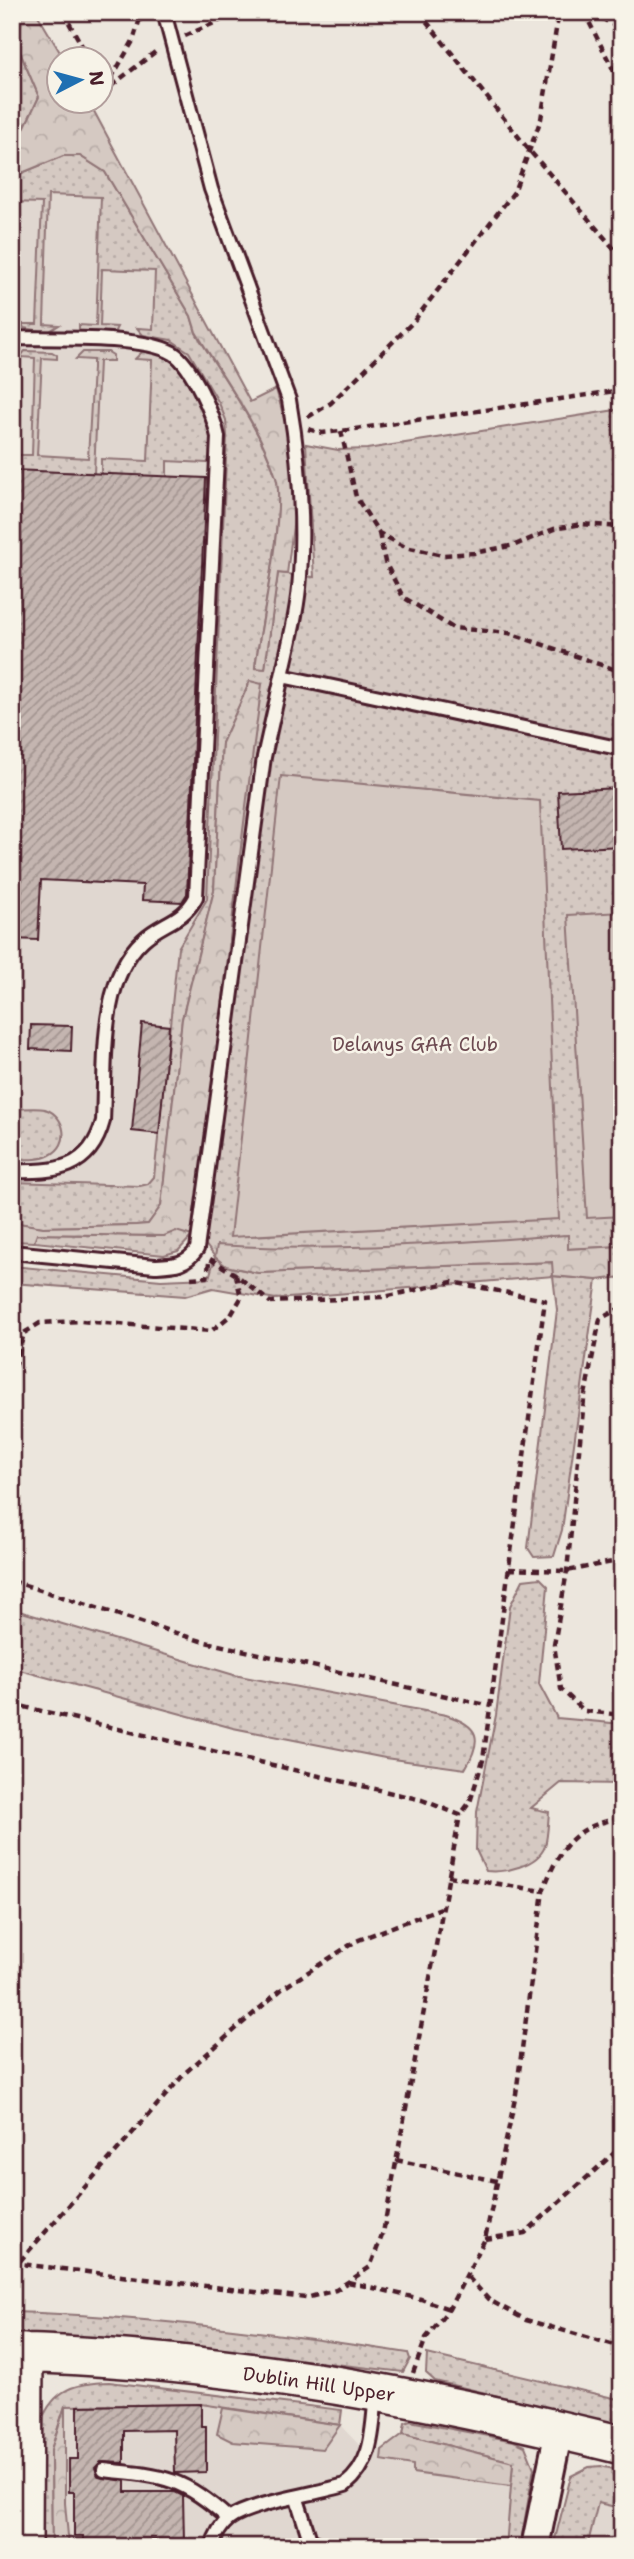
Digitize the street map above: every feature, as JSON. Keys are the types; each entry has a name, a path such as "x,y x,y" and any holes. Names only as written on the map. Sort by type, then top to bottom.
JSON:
{"street":[{"name":"Dublin Hill Upper","path":"18,2353 160,2362 377,2391 622,2445"},
{"path":"18,2353 20,2539"},
{"path":"535,2547 559,2430"}],"lane":[{"path":"12,1252 155,1266 177,1265 191,1259 197,1249 264,757 300,576 299,468 285,390 211,189 164,12"},
{"path":"12,338 126,342 171,352 180,359 212,414 218,437 196,897 188,912 143,940 125,962 110,998 103,1121 98,1141 86,1156 71,1165 45,1172 12,1171"},
{"path":"282,676 622,749"},
{"path":"212,2547 215,2534 229,2519 245,2511 345,2485 358,2475 370,2448 377,2391"},
{"path":"104,2470 178,2481 206,2498 229,2519"},
{"path":"296,2499 310,2540 326,2547"}],"path":[{"path":"63,12 82,46"},
{"path":"116,70 133,41 142,12"},
{"path":"419,12 529,150 622,258"},
{"path":"293,426 331,403 413,322 514,192 541,119 559,12"},
{"path":"584,12 622,87"},
{"path":"591,12 622,30"},
{"path":"293,426 322,433 341,431 622,390"},
{"path":"341,431 356,498 379,533 385,562 404,597 453,628 509,633 622,672"},
{"path":"379,533 405,547 443,555 474,553 515,545 554,529 582,524 622,527"},
{"path":"12,2263 306,2298 336,2290 370,2267 383,2233 460,1815 470,1802 483,1760 545,1300 452,1282 384,1297 270,1302 225,1268"},
{"path":"12,1379 24,1333 40,1323 80,1321 211,1331 231,1315 241,1298 236,1274"},
{"path":"622,1307 600,1320 584,1400 567,1571 554,1645 561,1689 584,1711 622,1715"},
{"path":"509,1569 567,1571 622,1560"},
{"path":"12,1581 201,1641 491,1706"},
{"path":"12,1704 422,1800 460,1815"},
{"path":"416,2360 426,2338 449,2309 468,2277 485,2239 516,2094 543,1891 554,1863 575,1834 603,1821 622,1818"},
{"path":"448,1876 543,1891"},
{"path":"12,2270 186,2073 282,1989 356,1941 442,1908"},
{"path":"485,2239 525,2233 622,2146"},
{"path":"396,2160 497,2181"},
{"path":"468,2277 489,2300 526,2320 622,2347"},
{"path":"348,2282 421,2299 449,2309"}],"shaded area":[{"path":"12,51 17,150 68,116 97,116 261,422 185,1217 12,1233"},
{"path":"201,2404 340,2425 360,2446 370,2448 382,2450 403,2434 513,2462 506,2547 69,2547 65,2503 65,2406"},
{"path":"601,2466 622,2471 622,2547 553,2547 571,2476 589,2467"}],"green space":[{"path":"12,12 36,12 56,46 46,46 46,116 97,116 250,402 276,389 292,447 296,502 287,574 278,573 265,669 255,668 278,515 276,477 269,458 251,421 196,332 191,316 105,172 80,156 63,156 12,177 12,154 39,97 20,52 12,51"},
{"path":"12,51 20,52 39,97 12,154"},
{"name":"Delanys GAA Club","path":"63,156 80,156 105,172 191,316 196,333 240,403 269,458 276,477 278,514 255,667 265,668 278,573 314,577 306,444 338,450 367,449 622,409 622,1246 229,1267 258,1273 553,1262 553,1276 276,1299 213,1288 185,1296 12,1283 12,1266 161,1280 209,1278 215,1257 201,1239 192,1236 178,1251 164,1255 34,1242 37,1234 164,1236 231,940 250,682 222,743 214,890 182,1019 161,1206 148,1224 43,1227 14,1223 12,1182 140,1186 148,1184 154,1177 178,948 207,899 226,420 189,352 171,340 143,335 137,328 153,329 155,271 102,269 100,326 117,327 113,335 82,333 79,330 79,325 96,326 101,197 48,195 44,324 59,325 48,332 24,328 22,324 37,324 42,203 12,202 12,177"},
{"path":"25,351 52,352 57,355 57,359 42,358 37,455 88,458 93,360 76,359 83,352 108,352 113,355 113,361 99,361 94,473 17,471 18,464 13,464 12,455 32,455 35,358 20,357"},
{"path":"143,351 167,356 181,366 196,392 208,426 211,454 207,463 167,461 167,477 101,474 101,459 148,461 152,360 135,359"},
{"path":"250,681 262,684 197,1221 192,1236 176,1231 164,1236 37,1234 34,1242 12,1241 12,1222 43,1227 148,1224 161,1206 182,1019 214,890 222,743"},
{"path":"281,776 540,801 559,1219 230,1237"},
{"path":"622,912 622,1216 587,1218 568,915"},
{"path":"41,1108 58,1118 63,1138 57,1150 41,1158 12,1159 12,1109"},
{"path":"568,1235 568,1249 622,1246 622,1277 597,1280 553,1276 552,1262 258,1273 226,1266 215,1257 217,1245 349,1247"},
{"path":"553,1276 597,1280 562,1530 554,1556 534,1557 528,1548 557,1310"},
{"path":"540,1578 548,1586 539,1684 557,1718 622,1724 622,1784 561,1783 531,1808 549,1812 546,1842 541,1853 520,1867 486,1871 476,1850 477,1812 496,1715 510,1606 523,1580"},
{"path":"12,1609 234,1675 446,1715 472,1729 476,1742 471,1759 465,1769 385,1758 233,1728 12,1668"},
{"path":"12,2312 112,2317 260,2332 408,2353 410,2359 403,2372 148,2342 12,2334"},
{"path":"427,2354 622,2400 622,2425 435,2381 426,2373"},
{"path":"109,2382 342,2410 340,2425 201,2404 65,2406 51,2450 52,2547 35,2547 41,2422 52,2402 68,2390 86,2384"},
{"path":"65,2406 65,2503 69,2547 52,2547 51,2450"},
{"path":"223,2408 340,2425 323,2449 233,2442 217,2434"},
{"path":"410,2421 514,2441 525,2446 534,2468 520,2547 506,2547 513,2462 403,2434 405,2423"},
{"path":"403,2434 513,2462 511,2486 413,2473 413,2465 381,2460 382,2450"},
{"path":"601,2466 622,2471 622,2492 616,2507 598,2503 587,2547 553,2547 571,2476 589,2467"}],"building":[{"path":"12,470 206,478 187,894 182,902 142,900 143,885 41,880 38,940 12,939"},
{"path":"620,788 622,846 561,849 558,791"},
{"path":"142,1023 169,1026 159,1134 132,1131"},
{"path":"31,1025 72,1026 71,1051 30,1049"},
{"path":"201,2404 201,2426 206,2426 206,2472 175,2473 174,2430 124,2431 124,2463 101,2462 95,2468 99,2477 125,2481 125,2492 175,2492 183,2496 184,2540 150,2540 150,2547 83,2547 83,2536 74,2536 74,2492 69,2492 69,2459 78,2459 78,2406"}]}
